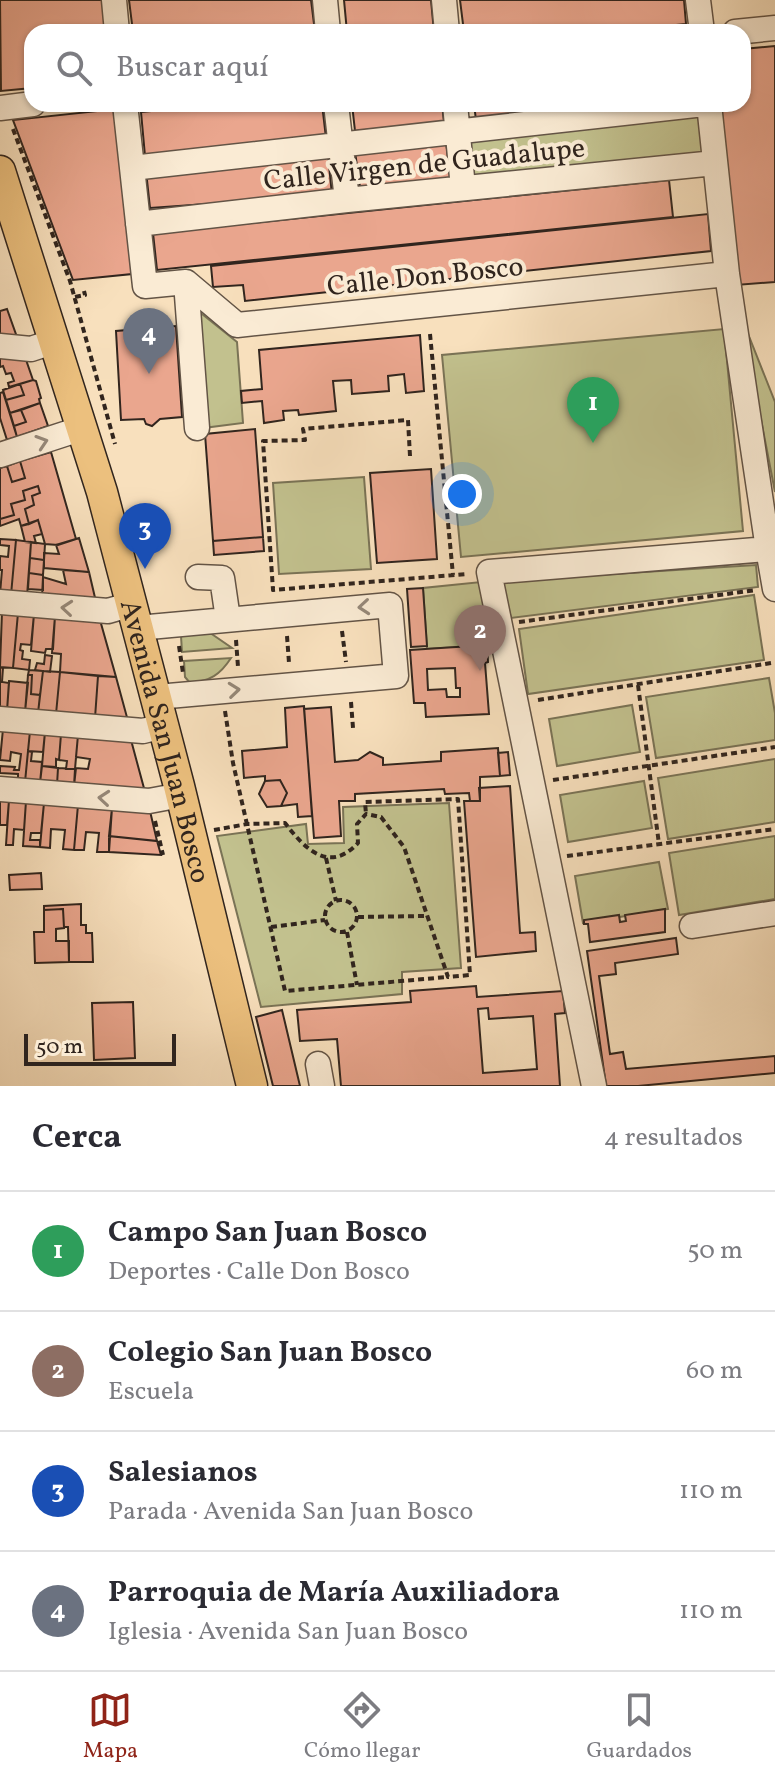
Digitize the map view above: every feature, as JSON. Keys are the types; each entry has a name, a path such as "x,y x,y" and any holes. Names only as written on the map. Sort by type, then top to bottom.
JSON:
{"main road":[{"name":"Avenida San Juan Bosco","path":"0,171 83,428 135,616 252,1086"}],"street":[{"path":"114,0 116,24"},
{"path":"325,0 327,24"},
{"path":"444,0 446,24"},
{"path":"698,0 701,24"},
{"path":"751,30 775,28"},
{"path":"2,107 24,105"},
{"path":"126,112 145,286 186,282 197,428"},
{"path":"337,112 347,200"},
{"path":"456,112 463,188"},
{"path":"132,168 633,112"},
{"path":"708,112 727,274 768,549 766,590"},
{"name":"Calle Virgen de Guadalupe","path":"138,224 715,163"},
{"name":"Calle Don Bosco","path":"186,282 237,325 727,274"},
{"path":"0,346 31,349 55,341"},
{"path":"0,455 83,428"},
{"path":"594,1086 489,572 768,549"},
{"path":"198,577 222,578 231,619"},
{"path":"0,602 135,616 231,619 390,605 396,676 231,691 160,712 143,731 0,719"},
{"path":"0,789 149,801 181,795"},
{"path":"692,926 775,913"}],"path":[{"path":"2,107 75,297 116,449"},
{"path":"75,297 85,295 84,291"},
{"path":"430,334 453,575"},
{"path":"410,456 408,420 303,429 305,440 263,441 273,590 489,572"},
{"path":"337,585 353,728"},
{"path":"517,623 766,590"},
{"path":"208,831 247,824 285,823 299,842 326,858 347,855 358,843 357,824 366,814 365,802 458,799 470,975 285,991 271,927 247,824 233,763 231,619"},
{"path":"532,701 771,663"},
{"path":"638,685 659,844"},
{"path":"553,780 775,747"},
{"path":"366,814 381,817 404,847 448,977"},
{"path":"548,859 775,829"},
{"path":"326,858 336,901"},
{"path":"336,901 351,902 358,917 347,932 331,929 325,920 327,909 336,901"},
{"path":"358,917 426,916"},
{"path":"271,927 325,920"},
{"path":"347,932 357,985"}],"shaded area":[{"path":"631,112 705,112 715,163 463,188 457,131"},
{"path":"197,310 237,342 243,423 203,428"},
{"path":"741,316 775,402 775,492"},
{"path":"724,329 743,531 461,557 442,355"},
{"path":"364,477 371,569 279,574 273,483"},
{"path":"756,565 758,587 511,618 502,581"},
{"path":"481,582 487,645 427,649 423,588"},
{"path":"754,595 764,660 528,694 519,629"},
{"path":"203,628 232,648 182,652 181,636 185,630"},
{"path":"231,658 223,669 209,679 190,683 185,677 184,661"},
{"path":"769,678 775,713 775,740 656,758 646,697"},
{"path":"632,705 640,752 557,766 549,719"},
{"path":"775,759 775,822 668,839 658,778"},
{"path":"644,781 652,828 568,842 560,795"},
{"path":"449,803 461,968 402,972 402,994 261,1007 217,836 306,824 308,844 344,843 343,807"},
{"path":"775,836 775,899 679,915 669,853"},
{"path":"659,862 668,909 583,923 575,876"}],"building":[{"path":"0,0 103,0 105,24 24,24 24,89 1,91"},
{"path":"129,0 311,0 314,24 132,24"},
{"path":"344,0 431,0 433,24 346,24"},
{"path":"460,0 684,0 686,24 463,24"},
{"path":"775,46 775,282 736,285 720,112 751,112 751,48"},
{"path":"116,112 132,274 73,280 13,120"},
{"path":"141,112 323,112 326,138 145,156"},
{"path":"353,112 443,112 444,122 355,131"},
{"path":"475,112 550,112 476,120"},
{"path":"446,142 451,179 360,187 355,152"},
{"path":"328,155 332,195 150,208 146,171"},
{"path":"669,180 673,217 157,270 153,233"},
{"path":"708,214 711,251 245,301 243,285 213,287 211,266"},
{"path":"7,309 18,340 0,339 0,311"},
{"path":"176,326 182,417 160,419 152,426 146,424 144,419 121,420 116,331"},
{"path":"420,335 424,391 406,393 404,374 388,376 389,391 352,394 351,380 333,381 336,411 299,415 298,410 283,411 284,420 264,423 262,401 242,403 241,391 262,389 259,350"},
{"path":"0,354 25,357 33,380 9,387 8,383 14,381 11,373 6,374 3,366 0,367"},
{"path":"36,381 40,403 10,413 6,400 24,395 20,384"},
{"path":"20,384 24,395 6,400 3,390"},
{"path":"3,392 17,437 7,440 0,418 0,393"},
{"path":"40,403 48,426 17,437 14,426 26,422 21,410"},
{"path":"21,410 26,422 14,426 10,413"},
{"path":"255,429 263,537 213,541 205,434"},
{"path":"51,452 76,539 58,545 45,544 38,520 29,524 25,509 34,505 32,496 40,493 38,486 23,491 25,500 11,504 14,515 0,519 0,468 7,466 12,482 25,478 20,461"},
{"path":"20,461 25,478 12,482 7,466"},
{"path":"431,469 437,559 377,563 370,473"},
{"path":"38,486 40,493 32,496 34,505 25,509 29,524 21,526 19,519 0,526 0,519 14,515 11,504 25,500 23,491"},
{"path":"38,520 42,534 34,536 36,543 25,542 21,526"},
{"path":"263,537 264,551 214,555 213,541"},
{"path":"79,538 89,572 44,568 44,553 59,554 56,545"},
{"path":"0,539 16,540 11,595 0,594 0,556 8,557 9,546 0,545"},
{"path":"16,540 31,542 27,596 11,595"},
{"path":"31,542 45,544 44,560 30,558"},
{"path":"30,558 44,560 43,575 29,573"},
{"path":"63,570 89,572 96,602 42,597 43,577 66,584"},
{"path":"29,573 43,575 43,590 28,589"},
{"path":"423,588 427,646 411,647 407,589"},
{"path":"2,612 18,613 13,668 0,667"},
{"path":"18,613 34,614 31,645 21,644 20,650 23,651 22,659 30,660 29,670 13,668"},
{"path":"34,614 55,616 53,649 46,649 45,653 31,651"},
{"path":"55,616 100,620 116,677 60,672 61,654 52,653"},
{"path":"487,645 488,662 485,663 489,714 426,717 425,703 414,703 410,650","holes":["455,668 456,688 460,688 460,697 447,697 446,689 428,690 427,669"]},
{"path":"45,655 52,656 50,672 35,670 37,663 44,664"},
{"path":"0,667 3,668 2,682 9,683 7,711 0,710"},
{"path":"29,670 43,671 40,695 31,694 32,675 28,675"},
{"path":"43,671 60,672 56,714 38,713"},
{"path":"60,672 98,676 95,718 56,714"},
{"path":"28,675 32,675 31,694 40,695 38,713 25,712"},
{"path":"98,676 116,677 128,721 95,718"},
{"path":"9,681 28,683 25,712 7,711"},
{"path":"304,706 312,816 298,817 297,804 281,806 287,793 280,780 265,781 265,776 244,778 242,751 287,747 285,708"},
{"path":"331,707 335,762 358,760 370,752 383,758 383,765 441,761 441,752 498,748 500,776 480,777 480,801 470,801 469,793 445,794 444,789 355,794 355,801 339,801 341,836 314,838 304,709"},
{"path":"3,729 30,731 25,782 18,782 18,774 0,773 0,766 19,770 21,754 11,752 10,761 0,760"},
{"path":"30,731 45,732 43,752 28,751"},
{"path":"45,732 61,734 56,767 42,766"},
{"path":"61,734 78,735 75,769 66,769 67,761 59,760"},
{"path":"78,735 131,740 145,792 74,786 76,768 88,769 90,759 76,757"},
{"path":"28,751 32,752 31,761 42,762 40,783 25,782"},
{"path":"508,752 510,775 500,776 498,753"},
{"path":"42,766 58,768 57,785 40,783"},
{"path":"58,768 75,769 74,786 57,785"},
{"path":"280,780 287,793 281,806 267,807 259,794 265,781"},
{"path":"510,786 520,933 535,932 536,951 476,957 464,801 480,801 479,788"},
{"path":"0,799 9,800 7,825 0,825"},
{"path":"9,800 26,801 24,830 14,829 13,845 6,845"},
{"path":"26,801 44,803 41,833 31,833 30,840 40,840 40,847 23,846"},
{"path":"44,803 78,805 74,850 63,849 65,830 51,829 50,848 40,847"},
{"path":"78,805 112,808 109,852 97,852 99,833 86,832 84,850 74,850"},
{"path":"112,808 150,811 157,841 109,836"},
{"path":"109,836 157,841 161,855 109,852"},
{"path":"41,873 42,889 10,890 9,875"},
{"path":"81,904 81,925 86,925 86,933 92,933 93,962 69,962 68,927 64,927 63,909 44,910 44,906"},
{"path":"63,909 64,928 56,929 56,941 69,941 69,962 35,963 34,932 44,932 44,910"},
{"path":"665,909 665,932 590,942 588,924 584,924 584,920 619,915 620,922 626,921 625,915"},
{"path":"676,938 678,954 615,963 616,974 599,976 610,1054 623,1052 626,1069 775,1056 775,1073 638,1086 606,1086 587,951"},
{"path":"476,986 477,997 563,991 565,1013 555,1014 560,1086 341,1086 337,1039 300,1041 297,1010 411,1002 410,991","holes":["488,1008 489,1019 533,1016 537,1069 483,1073 478,1009"]},
{"path":"133,1002 135,1058 94,1060 92,1003"},
{"path":"282,1010 300,1086 273,1086 256,1017"}],"place":[{"name":"Parroquia de María Auxiliadora","path":"149,374"},
{"name":"Campo San Juan Bosco","path":"593,443"},
{"name":"Salesianos","path":"145,569"},
{"name":"Colegio San Juan Bosco","path":"480,671"}]}
